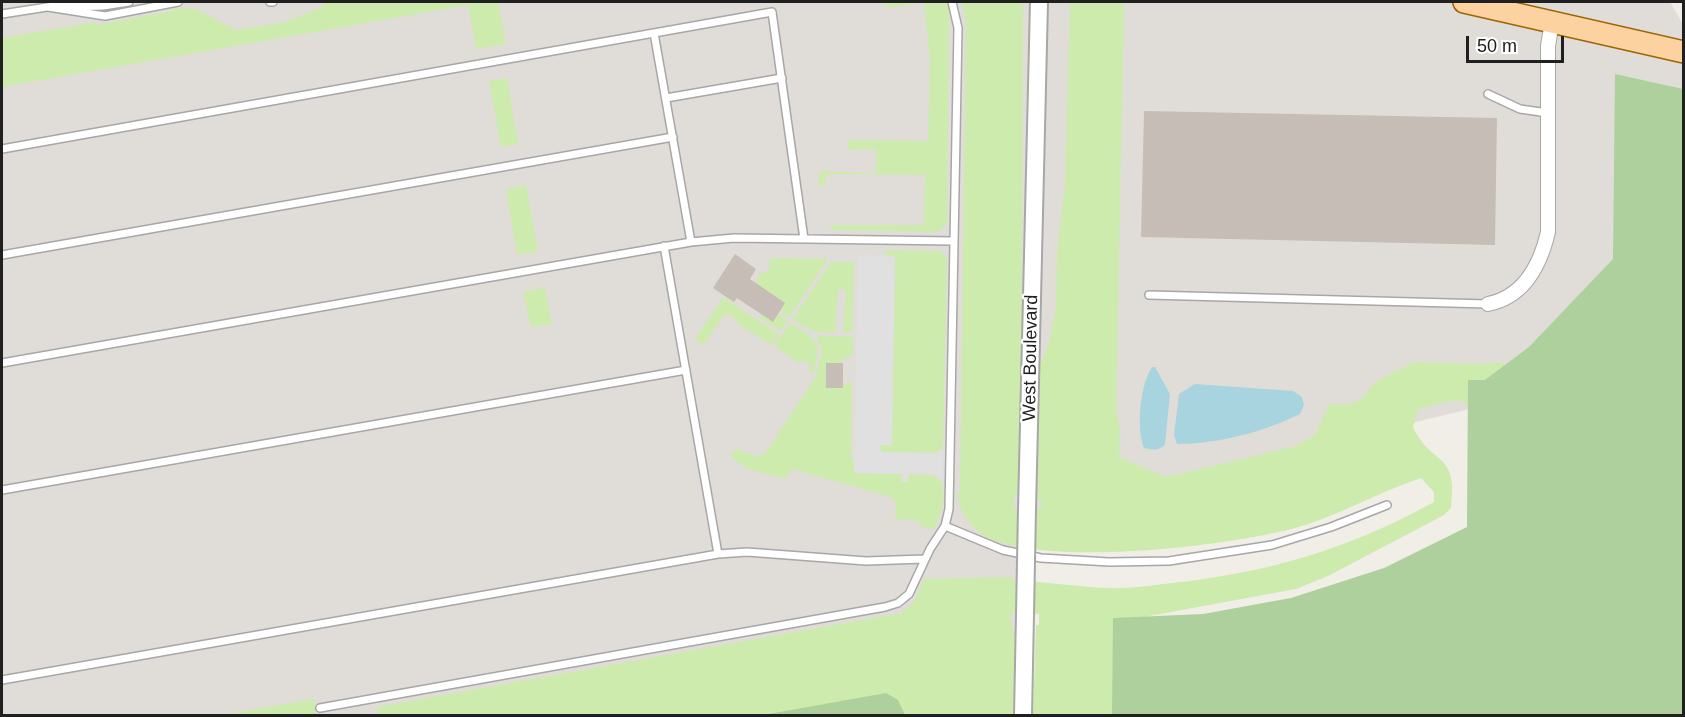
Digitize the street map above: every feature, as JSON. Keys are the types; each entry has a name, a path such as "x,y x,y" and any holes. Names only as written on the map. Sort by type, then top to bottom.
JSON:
{"main road":[{"path":"1464,2 1683,52"}],"street":[{"name":"West Boulevard","path":"1023,716 1039,2"},
{"path":"1488,304 1503,301 1516,292 1531,277 1543,255 1548,232 1548,46 1552,22"}],"lane":[{"path":"48,7 57,2"},
{"path":"48,7 63,2"},
{"path":"2,15 79,2"},
{"path":"48,7 103,6 129,2"},
{"path":"48,7 105,16 178,2"},
{"path":"320,708 885,607 898,603 909,594 924,560 945,526 949,509 958,28 952,2"},
{"path":"2,149 772,12 804,239"},
{"path":"654,33 691,242"},
{"path":"666,98 782,78"},
{"path":"1488,94 1520,109 1548,112"},
{"path":"2,255 673,137"},
{"path":"2,363 691,242 734,238 954,241"},
{"path":"664,246 718,554"},
{"path":"1149,295 1488,304"},
{"path":"2,490 686,369"},
{"path":"945,526 1003,550 1041,558 1109,562 1169,561 1272,545 1331,527 1387,505"},
{"path":"2,680 718,554 747,552 866,561 924,560"}],"shaded area":[{"path":"2,2 1670,2 1684,26 1683,358 1031,514 1025,715 2,715"},
{"path":"858,255 895,256 892,445 880,445 880,449 883,452 934,453 941,450 943,444 943,483 934,474 909,474 908,482 902,482 902,474 854,473"}],"green space":[{"path":"328,2 498,2 506,44 476,49 468,5 2,87 2,38 96,22 96,25 172,11 172,8 195,9 236,30 285,22 320,8"},
{"path":"886,2 924,2 887,8"},
{"path":"924,2 946,2 949,11 947,223 938,232 833,230 831,226 825,225 924,225 925,175 826,175 825,185 818,185 820,171 876,173 877,149 848,150 849,140 928,141 930,61"},
{"path":"962,2 1023,2 1021,450 1018,494 1015,494 1013,509 1041,508 1041,501 1038,501 1039,363 1044,357 1049,342 1056,309 1057,254 1065,185 1070,2 1122,2 1124,7 1116,410 1120,428 1119,457 1163,476 1176,475 1296,446 1315,435 1329,404 1349,405 1361,399 1375,382 1414,362 1484,364 1495,362 1505,364 1524,457 1463,401 1449,401 1418,409 1413,427 1420,440 1447,467 1451,476 1451,508 1444,515 1328,576 1296,589 1149,616 1122,624 1144,715 1033,715 1036,625 1039,625 1039,614 1013,613 1010,616 1013,630 1016,631 1015,715 905,715 898,700 885,693 763,716 378,716 377,707 901,613 913,603 924,579 1011,577 1013,581 1118,588 1182,582 1250,571 1312,555 1342,544 1373,532 1434,502 1434,492 1421,478 1295,528 1228,541 1140,551 1054,551 1017,547 989,538 971,525 964,514 957,493 960,492 966,23"},
{"path":"1615,74 1683,89 1683,715 1112,715 1113,618 1203,614 1291,598 1384,568 1467,527 1468,380 1485,380 1529,347 1613,259"},
{"path":"507,78 518,144 501,147 489,81"},
{"path":"526,185 538,251 517,255 506,189"},
{"path":"887,250 940,251 947,258 943,444 941,450 934,453 883,452 880,449 880,445 891,445 895,256 883,255"},
{"path":"771,258 828,259 789,317 780,311 785,303 755,283 762,271 766,273 771,264 768,262"},
{"path":"831,262 854,262 852,332 843,332 815,332 792,320","holes":["838,289 846,290 843,332 835,331"]},
{"path":"545,288 552,324 531,327 523,292"},
{"path":"723,297 779,335 772,345 739,325 737,320 725,313 704,345 695,339"},
{"path":"763,314 773,321 778,314 788,320 780,331 760,318"},
{"path":"790,323 808,334 818,347 814,373 809,372 812,367 802,360 799,363 774,346"},
{"path":"816,335 853,337 853,356 843,359 843,363 826,363 826,387 852,382 851,458 854,459 854,473 903,474 902,482 909,474 938,476 943,488 943,502 934,529 923,527 916,520 895,519 896,502 888,496 792,469 785,479 741,465 730,454 737,449 755,456 765,454 816,376 822,350"},
{"path":"886,693 898,700 905,715 763,715"},
{"path":"314,699 317,715 222,715"}],"water":[{"path":"1152,367 1155,367 1170,394 1165,444 1158,449 1144,448 1140,429 1142,395"},
{"path":"1195,384 1293,391 1302,397 1304,405 1300,414 1256,431 1208,442 1177,444 1174,435 1179,394"}],"building":[{"path":"1144,111 1497,118 1495,245 1141,237"},
{"path":"735,254 756,269 750,279 785,303 773,322 737,298 734,302 713,288"},
{"path":"826,363 843,363 843,388 826,388"}]}
